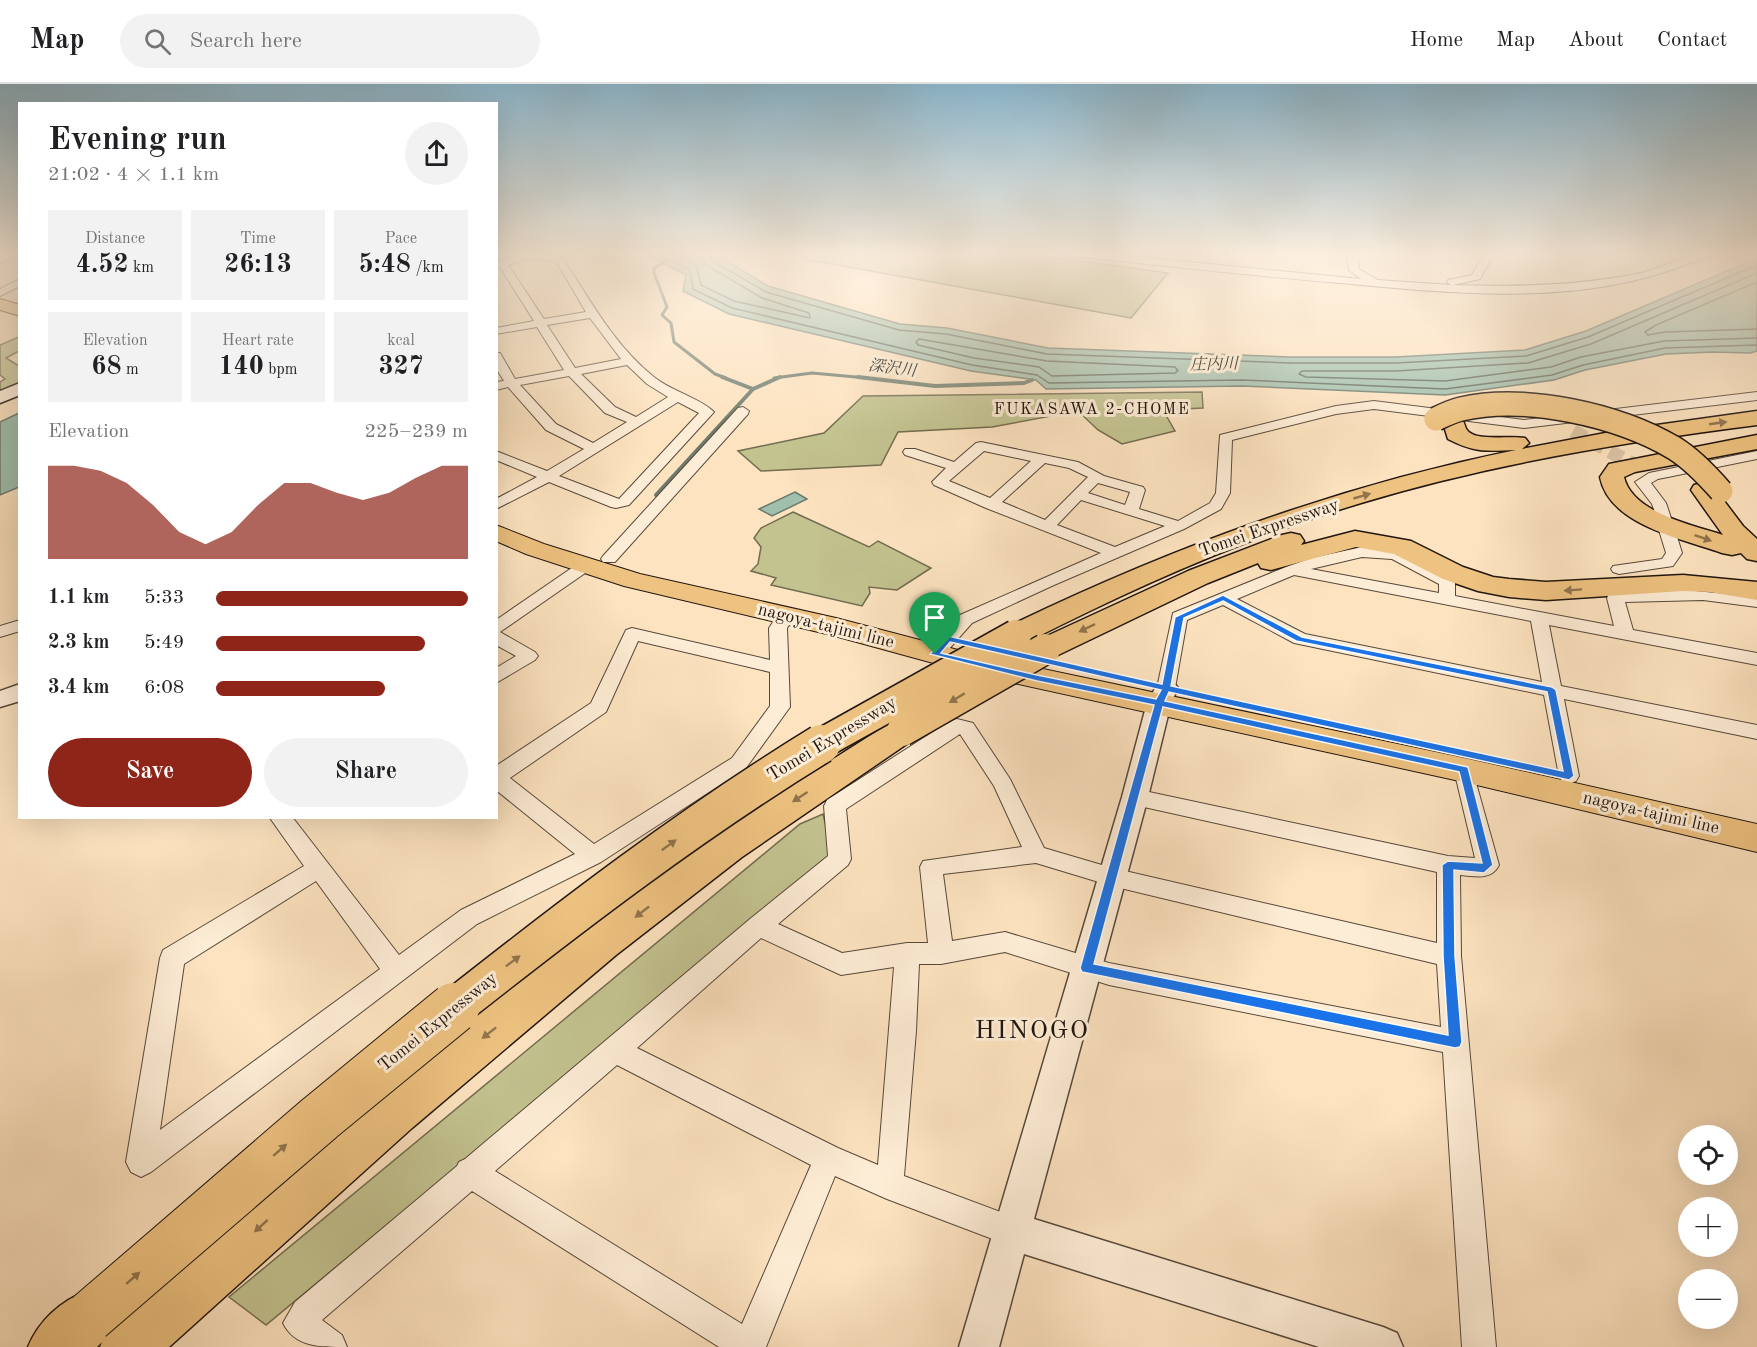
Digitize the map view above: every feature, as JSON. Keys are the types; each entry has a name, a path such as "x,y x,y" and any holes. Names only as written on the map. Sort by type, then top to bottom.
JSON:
{"highway":[{"path":"1680,428 1482,445 1461,439 1443,428 1474,414 1505,412 1564,415 1601,424 1650,442 1664,451 1692,477 1757,526"},
{"name":"Tomei Expressway","path":"91,1337 278,1210 473,1045 674,887 794,802 902,731 1023,638 1152,572 1224,541 1389,488 1525,454 1680,428 1757,418"},
{"name":"Tomei Expressway","path":"91,1337 287,1144 494,975 711,814 838,733 933,660 1023,638 1129,608 1198,577 1294,540 1416,502 1568,464 1756,449"},
{"path":"1745,550 1656,522 1636,512 1614,487 1612,477 1618,469 1634,465 1756,449"},
{"path":"1712,491 1745,550"},
{"path":"1023,638 1047,608 1230,521 1250,508"},
{"path":"1129,608 1293,555 1354,539 1401,547 1453,573 1488,585 1509,588 1546,591 1683,583 1709,584 1757,591"}],"main road":[{"path":"0,398 18,389"},
{"name":"nagoya-tajimi line","path":"498,518 633,580 786,616 933,660 1163,695 1569,776 1757,817"},
{"name":"nagoya-tajimi line","path":"498,533 535,549 693,582 933,660"},
{"name":"nagoya-tajimi line","path":"1163,695 1213,716 1464,770 1757,838"}],"street":[{"path":"531,311 572,371 610,410 636,421"},
{"path":"498,456 616,504 624,502 707,412 651,381 629,361 591,311"},
{"path":"498,331 593,314"},
{"path":"498,360 511,383 551,427 593,448"},
{"path":"498,386 629,361"},
{"path":"933,660 966,619 1048,581 1179,526 1216,506 1224,493 1225,438 1336,410 1374,405 1524,424 1757,396"},
{"path":"498,504 549,476 678,397"},
{"path":"498,627 597,562 743,411"},
{"path":"1555,422 1573,431"},
{"path":"1095,478 1097,476 1073,465 981,446 939,482 991,505 1115,553"},
{"path":"1619,569 1667,563 1674,553 1659,503 1642,482 1654,476 1756,449"},
{"path":"910,452 957,466"},
{"path":"991,505 1041,459"},
{"path":"1640,468 1654,476"},
{"path":"1095,478 1138,490 1131,510"},
{"path":"1047,526 1095,478"},
{"path":"1079,495 1179,526"},
{"path":"979,1347 1163,695 1179,617 1292,570 1318,561 1362,552 1395,554 1447,582 1447,600"},
{"path":"1292,570 1757,659"},
{"path":"1625,634 1615,598 1679,593 1721,596 1757,602"},
{"path":"1223,597 1300,639 1757,732"},
{"path":"317,869 172,958 141,1162 395,970 469,917 593,856 739,763 780,707 778,628 786,616"},
{"path":"1539,618 1569,776"},
{"path":"0,632 18,625"},
{"path":"498,776 599,707 632,634 780,668"},
{"path":"498,638 529,656 498,676"},
{"path":"0,699 18,693"},
{"path":"330,1347 299,1323 306,1312 758,926 840,859 835,806 957,726 966,728 1003,784 1036,854"},
{"path":"1135,797 1448,865 1484,868 1488,865 1464,770"},
{"path":"498,779 593,856"},
{"path":"282,819 395,970"},
{"path":"941,953 931,867 1036,854 1112,877 1449,956"},
{"path":"1448,865 1449,956 1479,1347"},
{"path":"758,926 841,964 907,954 941,953 1005,942 1086,968 1455,1042"},
{"path":"887,1184 892,1167 907,954"},
{"path":"615,1050 828,1158 887,1184 1011,1231 1383,1347"},
{"path":"469,1172 749,1347 828,1158"}],"green space":[{"path":"1092,311 1137,311 1131,318"},
{"path":"18,337 18,352 6,358 18,365 18,384 0,393 0,382 5,379 0,375 0,345"},
{"path":"1202,392 1203,408 1163,410 1175,431 1122,444 1098,430 1078,411 992,427 898,432 881,465 761,471 738,451 824,433 863,396"},
{"path":"793,512 869,547 878,541 931,568 897,590 869,587 870,593 862,606 771,585 776,578 751,571 758,564 761,547 754,538 761,528"},
{"path":"823,814 831,848 828,860 266,1325 229,1297 800,824"}],"water":[{"name":"庄内川","path":"723,311 855,311 900,324 947,328 1048,348 1289,357 1396,357 1525,350 1586,331 1633,311 1757,311 1757,351 1666,354 1585,370 1554,380 1445,395 1242,386 1046,389 1036,380 971,371"},
{"path":"18,413 18,487 0,495 0,422"},
{"path":"795,492 807,499 772,516 759,509"}],"waterway":[{"name":"深沢川","path":"665,311 662,315 671,323 674,342 715,374 726,378"},
{"name":"深沢川","path":"779,377 812,373 865,378"},
{"name":"深沢川","path":"722,377 753,389"},
{"name":"深沢川","path":"753,389 779,377"},
{"name":"深沢川","path":"774,378 779,377"},
{"name":"深沢川","path":"858,377 865,378"},
{"name":"深沢川","path":"865,378 935,386 1024,383 1032,380"},
{"name":"深沢川","path":"656,495 753,389"}],"tunnel":[{"path":"1573,431 1640,468"}],"district":[{"name":"FUKASAWA 2-CHOME","path":"1092,410"},
{"name":"HINOGO","path":"1032,1031"}],"route":[{"path":"935,654 948,639 1166,688 1179,617 1223,597 1300,639 1552,690 1569,776 1166,688 1159,703 1464,770 1488,865 1484,868 1448,865 1449,956 1455,1042 1086,968 1135,797 1159,703 935,654"}]}
